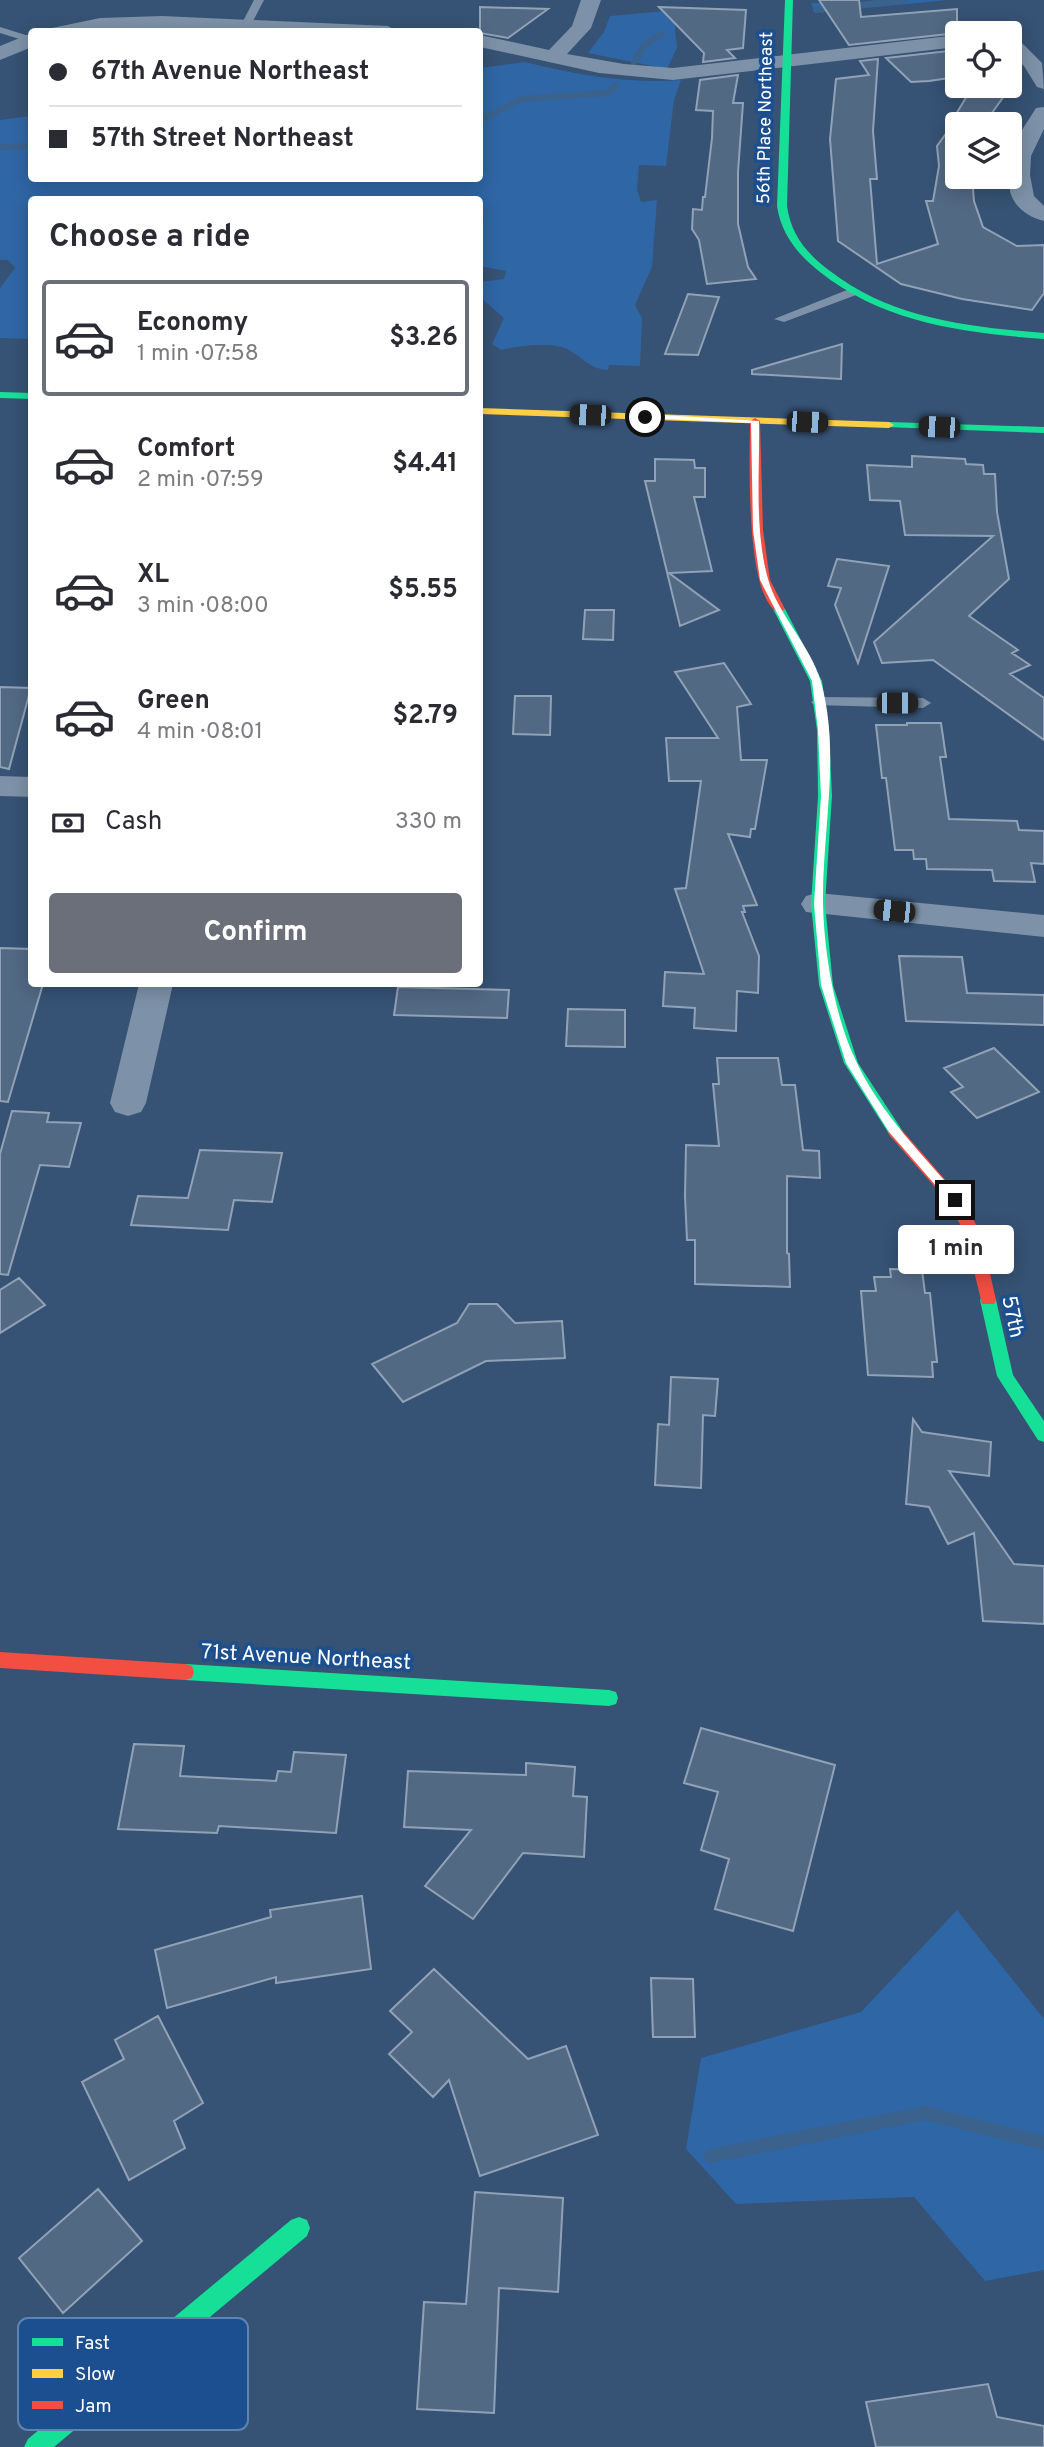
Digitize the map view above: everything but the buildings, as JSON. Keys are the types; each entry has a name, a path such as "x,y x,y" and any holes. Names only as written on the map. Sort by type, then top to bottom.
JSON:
{"street":[{"path":"87,0 100,24"},
{"path":"553,57 581,28 591,0"},
{"name":"56th Place Northeast","path":"789,0 785,59 784,220 796,244 819,270 852,292 892,309 936,322 1044,336"},
{"path":"80,28 100,24 307,28"},
{"path":"1022,33 1032,32"},
{"path":"0,54 28,41"},
{"path":"483,42 612,69 651,74 673,74 945,42"},
{"path":"1022,53 1044,82"},
{"path":"1044,113 1021,149 1018,161 1024,200 1031,209 1044,214"},
{"path":"0,395 28,396"},
{"path":"483,411 1044,430"},
{"name":"57th","path":"755,421 757,530 764,580 816,681 819,702 825,796 818,904 826,985 851,1063 893,1129 955,1200 977,1247 1005,1376 1044,1435"},
{"path":"0,786 28,787"},
{"path":"818,904 1044,926"},
{"path":"128,1102 155,987"},
{"name":"71st Avenue Northeast","path":"0,1660 609,1698"},
{"path":"191,2318 299,2228"},
{"path":"36,2447 56,2430"}],"lane":[{"path":"246,25 259,0"},
{"path":"0,30 28,39"},
{"path":"780,319 852,292"},
{"path":"819,702 923,703"}],"shaded area":[{"path":"876,0 948,0 815,13 811,3 857,4"},
{"path":"677,10 677,48 667,69 588,53 604,32 610,16"},
{"path":"525,62 602,77 641,81 681,80 674,100 666,166 639,165 637,189 641,202 657,200 652,267 635,305 642,318 640,366 609,365 608,370 592,366 563,347 536,345 501,350 492,344 504,318 483,300 483,282 504,279 506,271 483,267 483,196 28,196 28,339 0,338 0,288 15,268 8,260 0,260 0,120 28,116 28,182 483,182 483,68"},
{"path":"957,1910 1044,2019 1044,2270 985,2281 914,2197 736,2204 686,2149 701,2058 861,2012"}],"waterway":[{"path":"816,10 904,0"},
{"path":"634,62 645,45 662,34"},
{"path":"483,118 522,99 607,93 617,85"},
{"path":"0,147 28,146"},
{"path":"711,2156 925,2113 1044,2143"}],"traffic: fast":[{"path":"789,0 782,206 789,231 803,253 840,284 894,310 953,326 1044,336"},
{"path":"0,395 28,396"},
{"path":"889,425 1044,430"},
{"path":"779,609 816,681 823,730 825,796 818,904 826,985 851,1063 896,1133"},
{"path":"988,1300 1005,1376 1044,1435"},
{"path":"185,1672 609,1698"},
{"path":"191,2318 299,2228"},
{"path":"36,2447 56,2430"}],"traffic: slow":[{"path":"483,411 889,425"}],"traffic: jam":[{"path":"755,421 757,530 764,580 779,609"},
{"path":"896,1133 955,1200 973,1234 988,1300"},
{"path":"0,1660 185,1672"}],"route":[{"path":"645,417 755,421 757,530 764,580 816,681 823,730 825,796 818,904 826,985 851,1063 893,1129 955,1200"}]}
